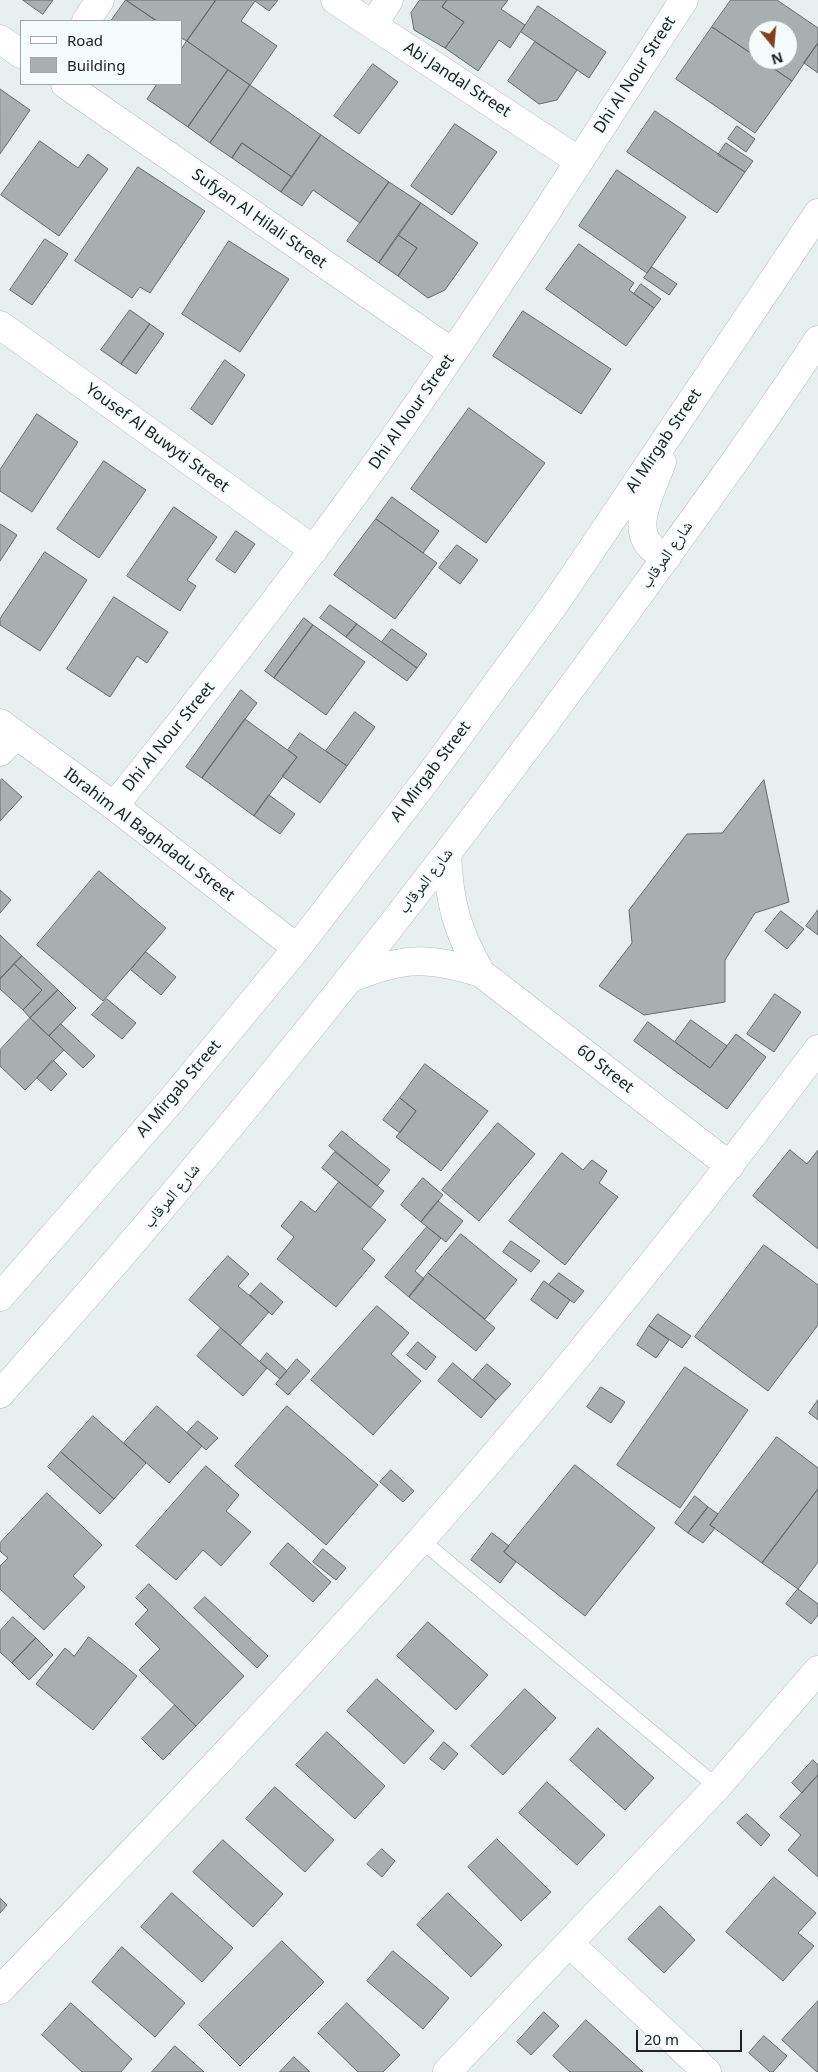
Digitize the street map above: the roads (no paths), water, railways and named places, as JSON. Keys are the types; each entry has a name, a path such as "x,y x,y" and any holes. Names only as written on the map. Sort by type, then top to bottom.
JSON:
{"street":[{"path":"87,20 100,0"},
{"name":"Abi Jandal Street","path":"335,0 579,161"},
{"path":"373,24 389,0"},
{"name":"Dhi Al Nour Street","path":"114,806 314,550 453,354 684,0"},
{"path":"0,39 20,53"},
{"name":"Sufyan Al Hilali Street","path":"66,85 453,354"},
{"name":"Al Mirgab Street","path":"0,1297 169,1103 297,948 430,775 559,598 818,213"},
{"name":"Yousef Al Buwyti Street","path":"0,325 314,550"},
{"name":"شارع المرقاب","path":"0,1394 209,1152 350,980 448,854 667,557 816,343"},
{"path":"667,557 657,553 648,545 641,523 675,423"},
{"name":"Ibrahim Al Baghdadu Street","path":"5,737 114,806 297,948"},
{"name":"60 Street","path":"448,854 449,885 455,916 465,945 481,973"},
{"name":"60 Street","path":"350,980 381,966 414,960 448,963 481,973 730,1166"},
{"path":"0,1990 300,1675 421,1540 630,1293 730,1166 818,1049"},
{"path":"448,2072 717,1787 818,1670"},
{"path":"570,1944 707,2072"}],"lane":[{"path":"421,1540 717,1787"}]}
